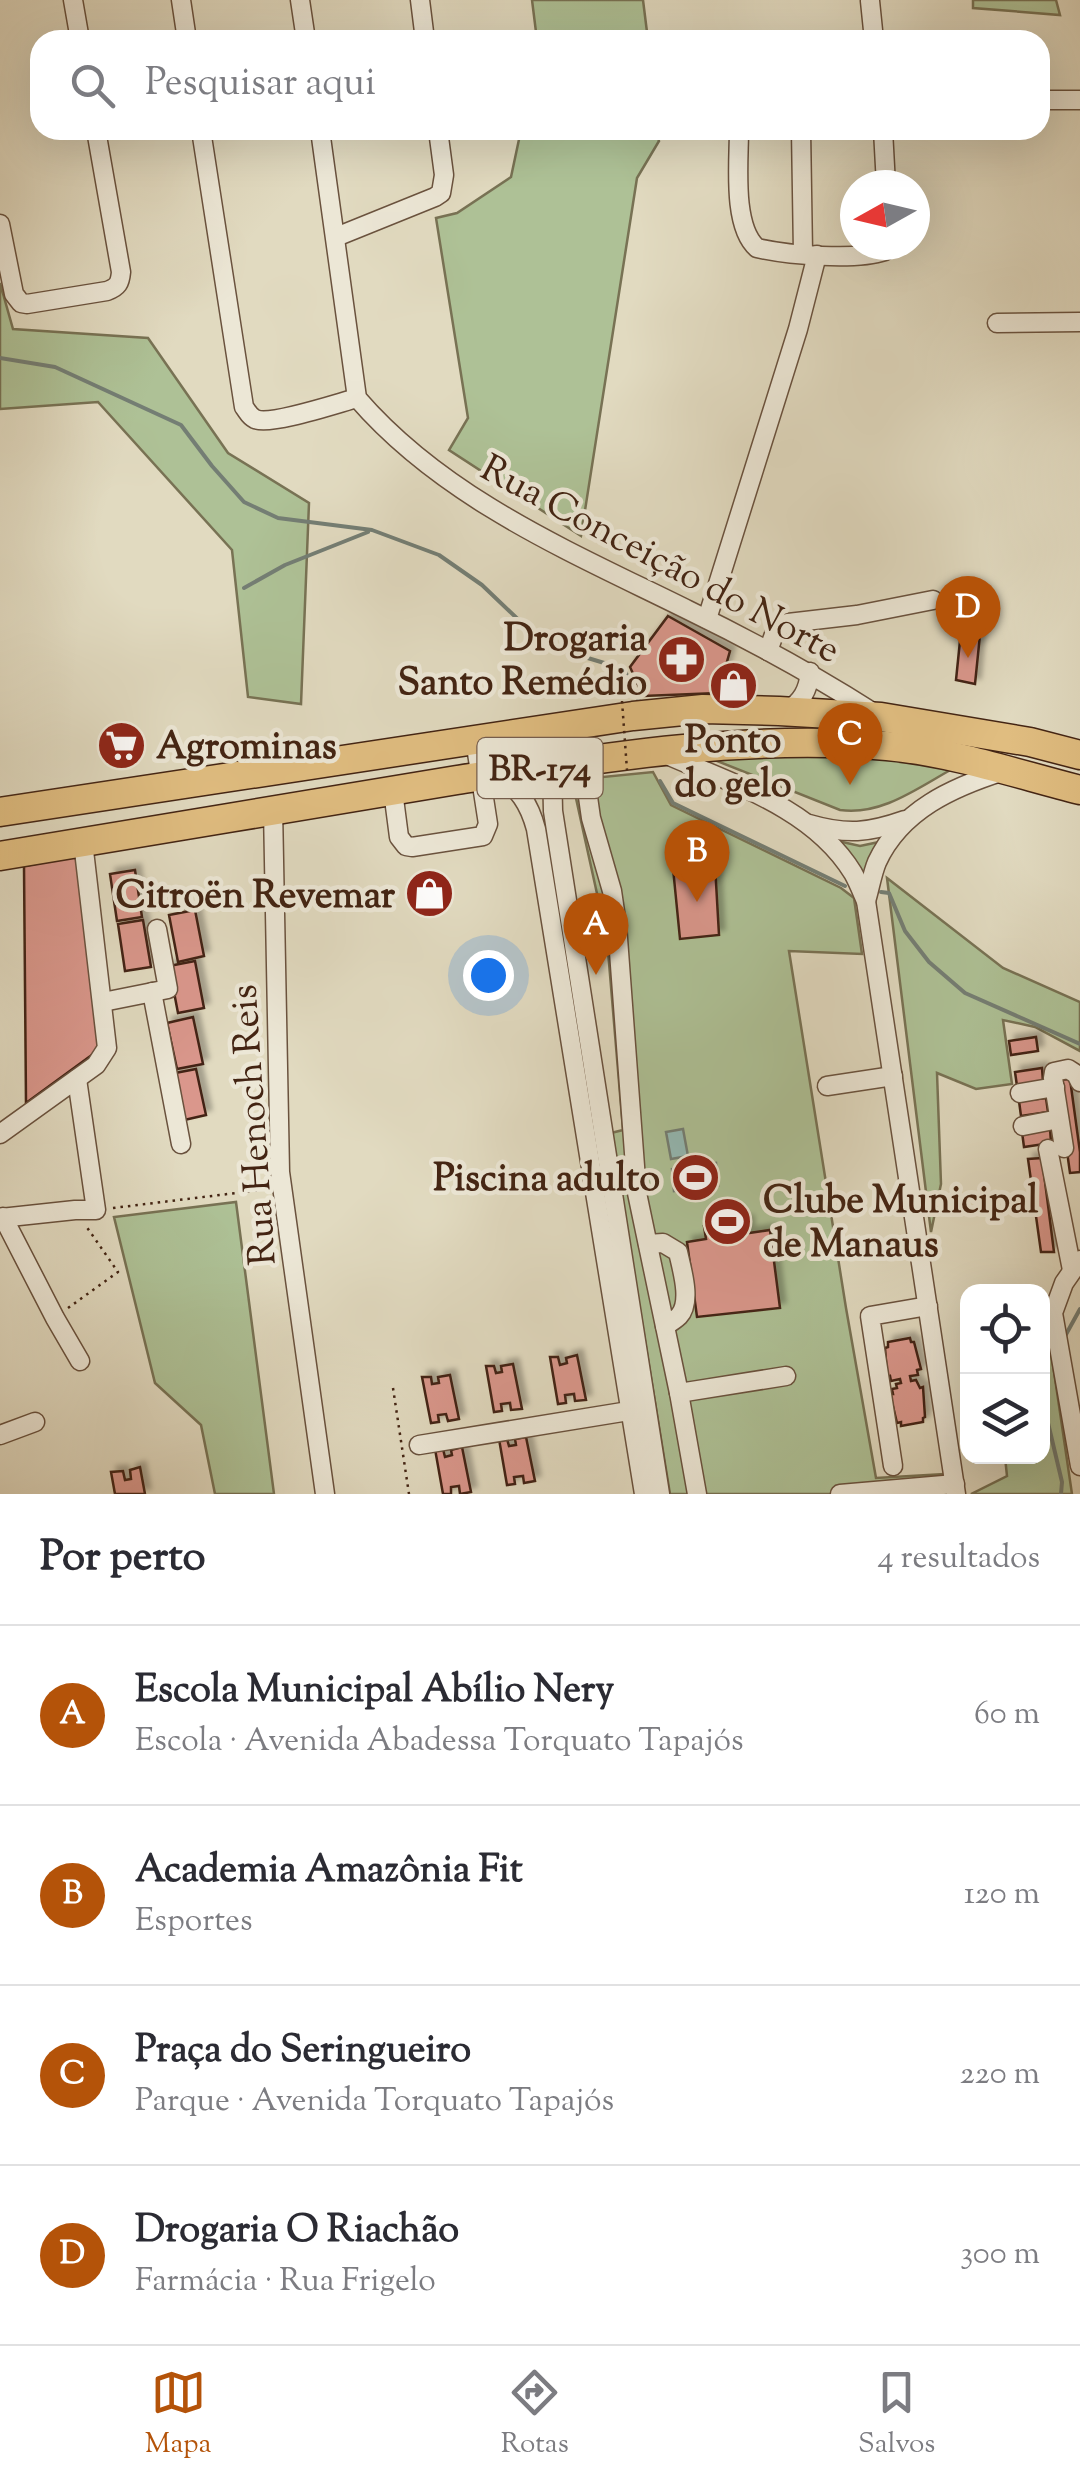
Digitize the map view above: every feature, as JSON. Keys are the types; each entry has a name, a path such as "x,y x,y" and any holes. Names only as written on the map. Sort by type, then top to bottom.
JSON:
{"highway":[{"name":"BR-174","path":"0,812 633,716 703,709 881,717 1030,742 1080,756"},
{"name":"BR-174","path":"0,856 489,775 657,750 755,743 889,746 938,754 1080,790"}],"street":[{"path":"72,0 78,30"},
{"path":"181,0 186,30"},
{"path":"300,0 304,30"},
{"path":"420,0 424,30"},
{"path":"870,1 873,30"},
{"path":"1050,100 1080,100"},
{"path":"0,224 14,294 21,303 116,288 120,272 98,140"},
{"path":"203,140 244,407 260,421 357,398 322,140"},
{"path":"336,236 441,192 444,175 439,140"},
{"path":"738,140 741,209 750,242 770,251 840,254"},
{"path":"707,619 798,329 810,254 802,140"},
{"path":"884,140 885,170"},
{"path":"997,322 1080,322"},
{"name":"Rua Conceição do Norte","path":"357,398 380,424 482,504 810,672 881,717"},
{"path":"768,651 776,629 788,623 933,600"},
{"path":"787,711 802,699 810,672"},
{"path":"393,791 400,837 406,846 477,839 488,824 489,775 475,740"},
{"path":"657,750 778,805 808,824 852,872 866,901 956,1489 840,1494"},
{"path":"583,762 591,818 612,891 617,925 637,1192 697,1494"},
{"path":"552,766 559,909 638,1410 644,1494"},
{"path":"866,901 876,865 890,839 911,818 963,784 1005,770"},
{"path":"489,775 515,786 525,799 559,909"},
{"name":"Rua Henoch Reis","path":"273,810 276,1077 282,1188 325,1494"},
{"path":"808,824 851,833 911,818"},
{"path":"0,1134 96,1065 107,1048 83,842"},
{"path":"103,1002 168,989 157,929"},
{"path":"152,992 180,1144"},
{"path":"1080,1082 1068,1069 1054,1072 1059,1119 1056,1149 1076,1266 1053,1314 1075,1410 1080,1463"},
{"path":"827,1086 893,1076"},
{"path":"77,1080 96,1210 2,1218 80,1361"},
{"path":"1020,1093 1054,1087"},
{"path":"1023,1126 1059,1119"},
{"path":"648,1244 664,1243 678,1252 683,1272 685,1303 681,1314 665,1326"},
{"path":"893,1466 870,1316 928,1306"},
{"path":"679,1393 786,1376"},
{"path":"420,1445 638,1410"},
{"path":"638,1410 660,1494"},
{"path":"0,1436 35,1422"}],"path":[{"path":"622,700 627,770"},
{"path":"96,1210 282,1188"},
{"path":"55,1318 118,1272 74,1210"},
{"path":"393,1388 409,1494"}],"green space":[{"path":"532,0 643,0 647,30 536,30"},
{"path":"973,0 1056,0 1060,15 973,8"},
{"path":"519,140 659,141 637,178 581,536 449,450 468,418 436,218 457,213 511,177"},
{"path":"0,283 13,329 148,338 228,453 309,503 301,704 248,697 232,550 98,402 0,409"},
{"path":"762,752 901,760 954,768 885,804 856,811 840,810 702,755"},
{"name":"Clube Municipal de Manaus","path":"653,772 671,805 841,888 854,898 862,954 789,951 876,1478 944,1474 947,1494 670,1494 611,1133 623,1130 607,939 572,780"},
{"path":"838,841 860,846 879,842 865,883"},
{"path":"887,878 1003,968 1080,1002 1080,1051 1035,1027 1003,1020 1012,1084 976,1089 937,1073 941,1184 931,1232"},
{"path":"236,1202 274,1494 215,1494 201,1425 155,1383 114,1217"},
{"path":"1050,1344 1072,1494 971,1494 1007,1476 1006,1464 1050,1464"}],"water":[{"path":"683,1129 688,1156 671,1159 666,1132"},
{"name":"Piscina adulto","path":"716,1163 718,1186 674,1191 672,1169"}],"building":[{"name":"Drogaria Santo Remédio","path":"668,616 730,651 718,693 643,696 630,667"},
{"path":"961,631 980,635 975,684 956,680"},
{"path":"73,857 78,860 100,1049 26,1103 24,866"},
{"path":"715,865 719,935 680,939 673,868"},
{"path":"135,870 142,917 117,921 110,874"},
{"path":"195,910 204,956 178,962 169,915"},
{"path":"143,920 151,967 125,971 118,924"},
{"path":"195,961 204,1008 178,1013 169,966"},
{"path":"193,1017 203,1064 177,1069 167,1023"},
{"path":"1036,1037 1038,1051 1011,1055 1009,1041"},
{"path":"1042,1068 1043,1082 1017,1086 1015,1072"},
{"path":"196,1069 206,1115 180,1121 170,1074"},
{"path":"1070,1079 1080,1172 1070,1173 1057,1080"},
{"path":"1046,1098 1048,1112 1021,1116 1019,1101"},
{"path":"1050,1128 1051,1143 1024,1147 1022,1132"},
{"path":"1042,1158 1054,1252 1041,1252 1028,1159"},
{"path":"748,1221 749,1233 770,1230 780,1308 697,1317 687,1242 706,1239 704,1226"},
{"path":"910,1338 921,1369 917,1370 918,1375 910,1376 911,1381 916,1380 923,1387 925,1417 923,1422 901,1426 890,1394 901,1383 900,1379 891,1381 887,1377 885,1348 888,1342"},
{"path":"577,1355 586,1400 575,1401 574,1394 565,1395 566,1403 558,1404 550,1357 558,1357 560,1365"},
{"path":"513,1364 522,1409 511,1410 510,1403 501,1404 502,1411 494,1412 486,1366 494,1366 496,1373 502,1372 501,1366"},
{"path":"450,1375 459,1419 448,1421 446,1414 438,1415 439,1422 431,1423 422,1377 431,1377 432,1384 439,1383 438,1377"},
{"path":"526,1437 535,1481 524,1483 523,1476 514,1477 515,1484 507,1485 499,1439 507,1439 509,1446 516,1445 515,1439"},
{"path":"462,1447 471,1492 460,1494 459,1486 451,1487 451,1494 443,1494 435,1449 443,1449 445,1457"},
{"path":"140,1467 145,1494 115,1494 111,1472 123,1471 125,1480 131,1479 130,1470"}],"waterway":[{"path":"0,358 55,367 181,425 244,502 278,518 372,530 439,555 482,585 545,645 624,669 640,703"},
{"path":"244,588 285,565 368,532"},
{"path":"660,781 673,803 845,886"},
{"path":"881,892 889,893 905,931 929,962 965,993 1080,1044"},
{"path":"1064,1338 1080,1309"},
{"path":"1050,1431 1062,1482 1061,1494"}],"place":[{"name":"Drogaria O Riachão","path":"968,658"},
{"name":"Drogaria Santo Remédio","path":"682,659"},
{"name":"Ponto do gelo","path":"733,685"},
{"name":"Agrominas","path":"121,745"},
{"name":"Praça do Seringueiro","path":"850,785"},
{"name":"Citroën Revemar","path":"430,894"},
{"name":"Academia Amazônia Fit","path":"697,902"},
{"name":"Escola Municipal Abílio Nery","path":"596,975"},
{"name":"Piscina adulto","path":"695,1177"},
{"name":"Clube Municipal de Manaus","path":"728,1221"}]}
